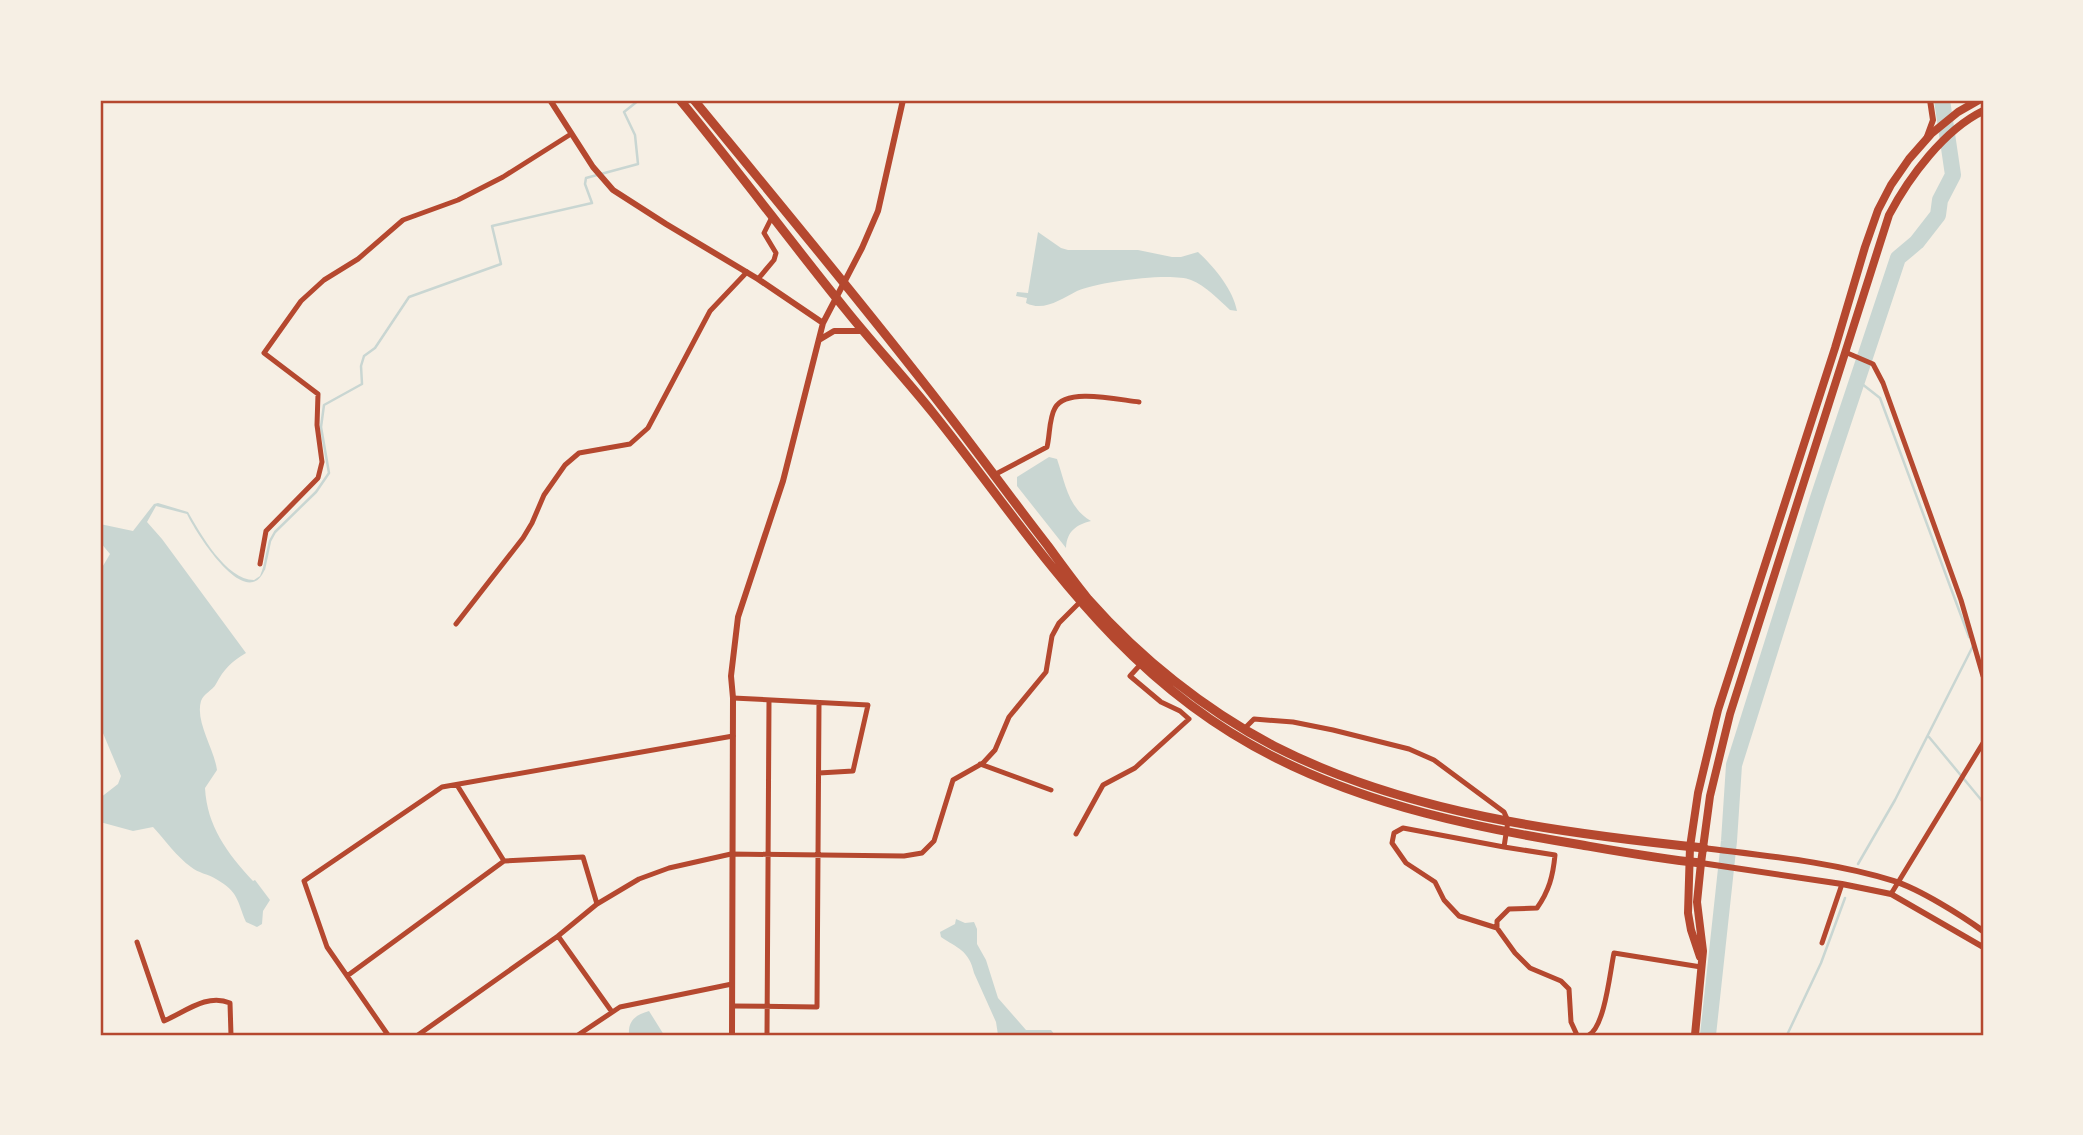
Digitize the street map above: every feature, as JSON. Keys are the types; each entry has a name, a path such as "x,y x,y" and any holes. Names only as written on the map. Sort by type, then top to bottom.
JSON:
{"highway":[{"path":"680,100 863,331 932,412 1016,523 1140,665 1197,709 1273,757 1380,799 1447,820 1506,833 1701,863"},
{"path":"694,100 944,410 1083,599 1147,657 1210,707 1244,729 1311,763 1386,791 1447,809 1508,821 1704,848"}],"main road":[{"path":"1701,967 1689,921 1690,847 1698,793 1718,710 1878,210 1891,185 1929,137 1958,112 1979,100"},
{"path":"1695,1035 1703,951 1697,902 1701,863 1710,796 1730,714 1850,354 1889,215 1919,167 1966,122 1983,111"}],"street":[{"path":"550,100 593,167 613,190 666,225 747,272 823,323"},
{"path":"732,1035 731,676 738,617 783,481 823,323 878,211 903,100"},
{"path":"1929,137 1933,120 1930,100"},
{"path":"260,564 267,531 318,478 322,462 317,425 318,394 264,353 301,301 324,280 358,259 403,220 458,200 502,177 571,134"},
{"path":"758,279 774,260 776,253 764,233 772,217"},
{"path":"456,624 523,538 544,495 565,465 579,453 630,444 648,428 710,311 747,272"},
{"path":"819,340 834,331 863,331"},
{"path":"1835,348 1873,364 1883,383 1961,600 1983,677"},
{"path":"994,475 1047,447 1055,408 1062,401 1074,396 1139,402"},
{"path":"418,1035 558,936 597,904 639,879 669,868 732,854 904,856 922,853 934,841 953,780 980,764 995,750 1009,717 1046,673 1052,636 1059,623 1083,599"},
{"path":"1076,834 1103,785 1135,768 1189,719 1180,711 1161,702 1130,676 1140,665"},
{"path":"733,698 868,705 853,771 819,773"},
{"path":"767,1035 769,701"},
{"path":"733,1006 817,1007 819,703"},
{"path":"1244,729 1254,719 1293,722 1366,737 1434,760 1504,812 1508,821 1504,847"},
{"path":"388,1035 327,947 304,881 442,787 733,736"},
{"path":"1891,894 1983,743"},
{"path":"980,764 1051,790"},
{"path":"457,785 504,860"},
{"path":"1497,928 1497,920 1509,909 1536,908 1546,896 1552,880 1555,855 1403,828 1394,833 1392,843 1406,863 1435,882 1444,900 1459,916 1497,928 1530,968 1561,981 1569,989 1572,1023 1577,1035"},
{"path":"1704,848 1849,870 1897,882 1964,917 1983,931"},
{"path":"347,976 504,860 583,857 597,904"},
{"path":"1701,863 1891,894 1983,947"},
{"path":"1822,943 1842,884"},
{"path":"558,936 611,1012"},
{"path":"137,942 163,1021 205,1001 222,999 230,1003 231,1035"},
{"path":"1589,1035 1595,1032 1602,1014 1614,953 1701,967"},
{"path":"578,1035 620,1007 732,984"}],"shaded area":[{"path":"1038,232 1068,250 1138,250 1172,257 1198,252 1227,287 1237,311 1230,310 1212,293 1191,280 1167,277 1101,284 1046,305 1026,303 1027,298 1016,296 1017,292 1028,293"},
{"path":"1049,457 1057,459 1072,502 1083,516 1091,521 1073,530 1068,537 1066,548 1017,486 1017,477"},
{"path":"154,504 188,512 215,554 234,572 254,580 260,576 257,580 246,582 235,576 211,552 187,514 156,506 147,522 246,653 225,670 202,698 200,709 217,770 205,788 214,827 235,860 270,900 263,911 262,924 257,927 246,922 229,888 186,863 153,827 133,831 100,822 100,798 118,784 121,776 100,726 100,571 110,554 100,542 100,524 133,531"},
{"path":"956,919 965,923 974,922 977,944 986,960 998,998 1026,1030 1051,1030 1055,1035 998,1035 996,1022 969,959 962,950 941,937 940,932 955,924"},
{"path":"649,1011 664,1035 629,1035 633,1019"}],"waterway":[{"path":"264,569 270,541 275,532 316,492 329,473 321,427 324,405 362,384 361,366 364,356 375,348 409,297 501,264 492,226 592,203 585,184 586,178 638,164 635,135 624,112 639,100"},
{"path":"1708,1035 1729,841 1734,765 1818,498 1898,258 1917,242 1938,215 1940,200 1953,175 1942,100"},
{"path":"1857,380 1880,398 1969,637"},
{"path":"1858,864 1895,800 1973,646"},
{"path":"1929,737 1983,802"},
{"path":"1787,1035 1821,963 1845,898"}]}
